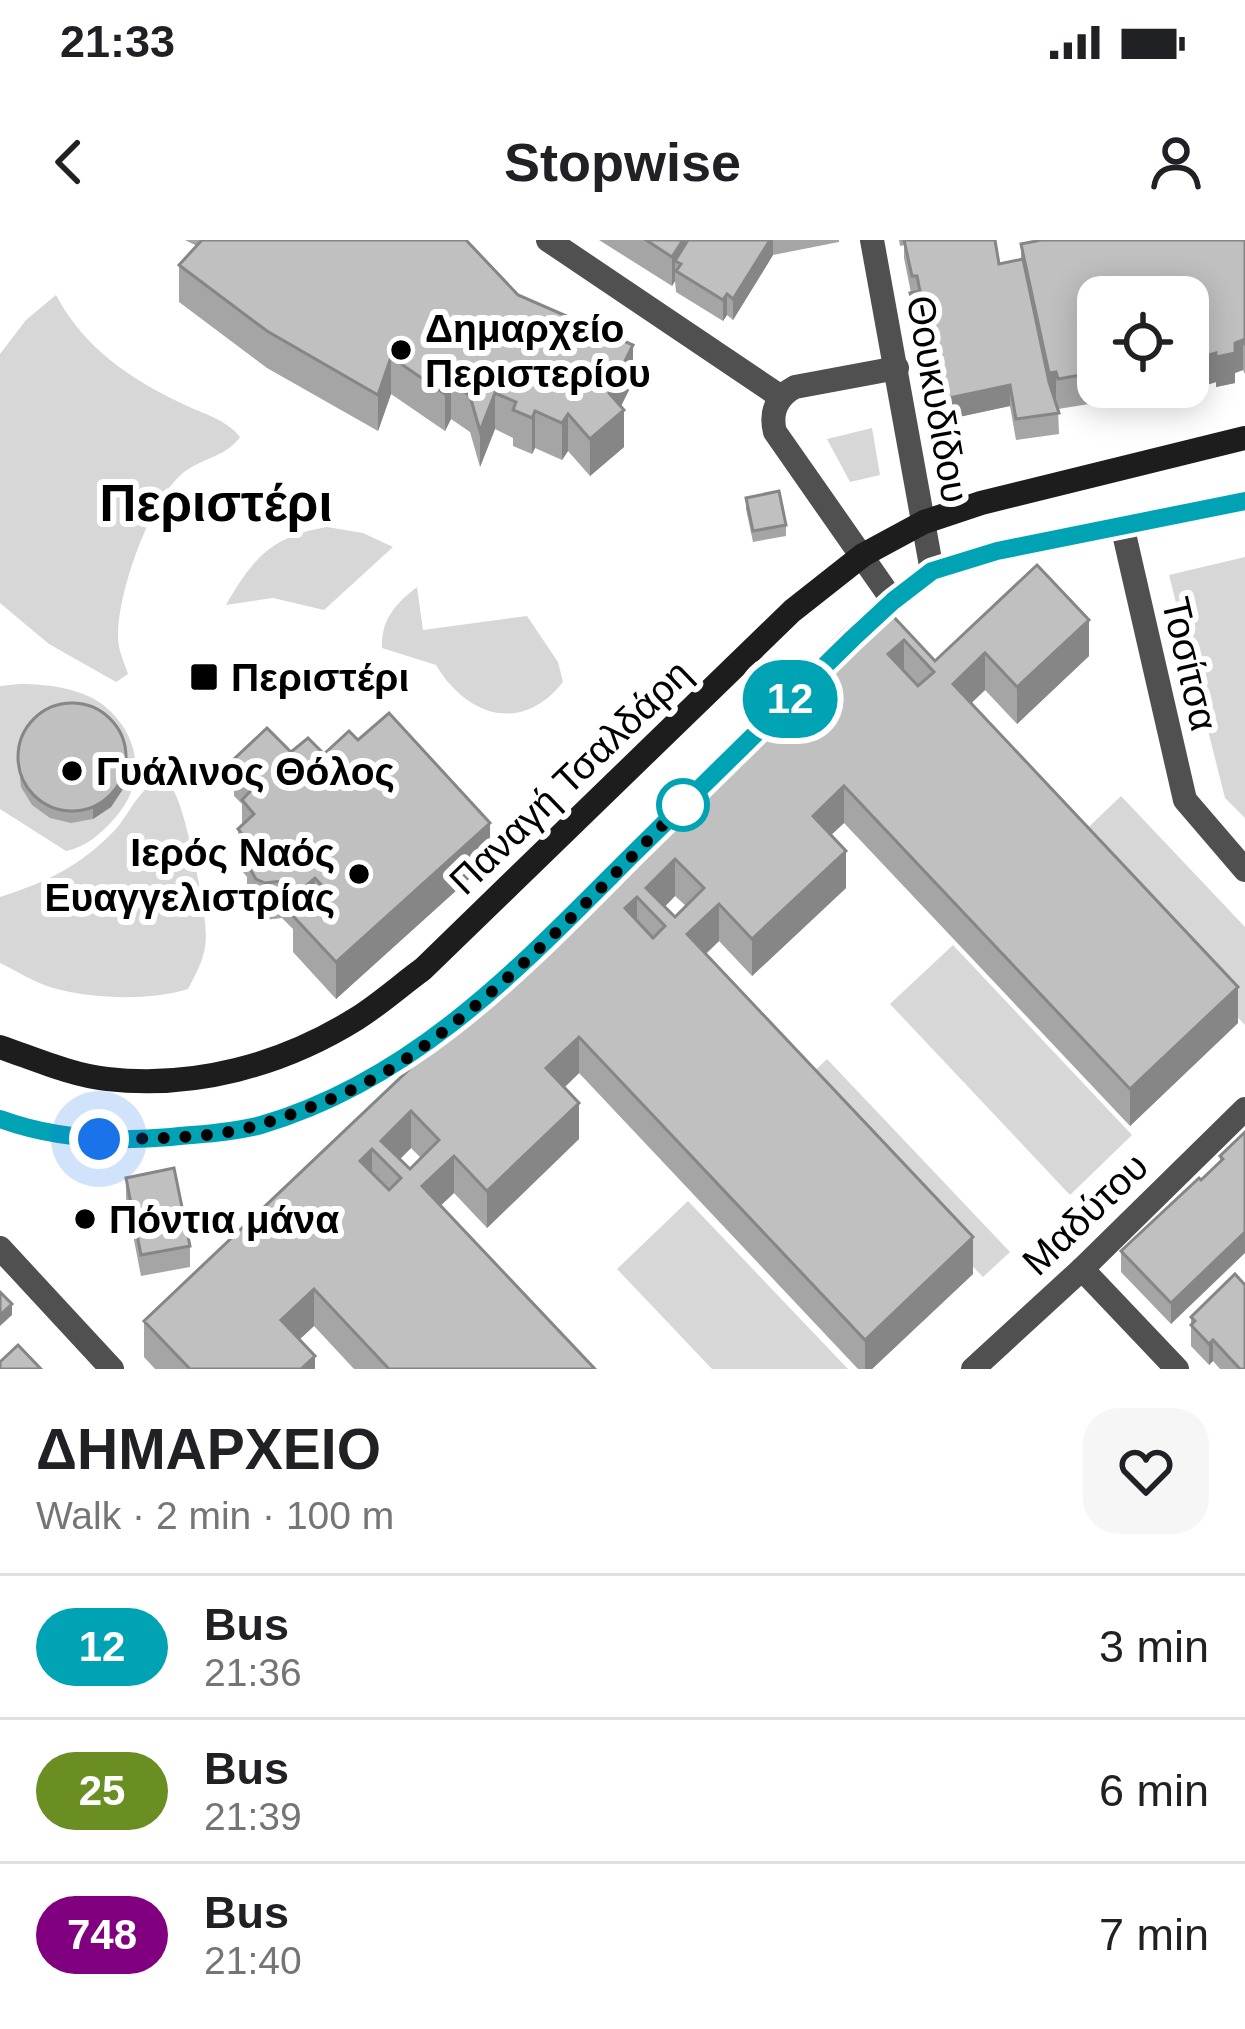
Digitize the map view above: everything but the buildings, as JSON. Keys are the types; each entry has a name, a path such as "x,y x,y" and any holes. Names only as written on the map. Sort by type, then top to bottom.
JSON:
{"main road":[{"name":"Παναγή Τσαλδάρη","path":"0,1047 106,1079 167,1081 242,1071 307,1046 358,1018 424,969 793,611 863,555 924,522 1245,438"},
{"path":"0,1119 23,1128 99,1139 206,1134 258,1126 338,1096 400,1063 532,955 836,654 932,571 997,551 1245,501"}],"street":[{"path":"548,240 782,397"},
{"name":"Θουκυδίδου","path":"872,240 932,571"},
{"path":"893,601 776,432 773,412 795,387 897,368"},
{"name":"Τοσίτσα","path":"1122,525 1185,800 1245,870"},
{"name":"Μαδύτου","path":"973,1369 1245,1109"},
{"path":"0,1248 112,1369"},
{"path":"1082,1269 1177,1369"}],"shaded area":[{"path":"56,295 80,331 110,360 163,394 221,421 240,437 228,449 184,472 159,503 123,597 118,637 128,674 116,682 49,644 0,603 0,354 26,320"},
{"path":"872,428 880,475 850,482 827,439"},
{"path":"327,527 363,533 393,547 324,610 273,598 226,605 266,552 292,536"},
{"path":"1245,557 1245,818 1225,798 1169,575"},
{"path":"417,587 423,630 527,616 558,662 563,682 530,709 496,713 463,697 436,665 382,648 391,613"},
{"path":"20,684 84,694 115,716 132,745 135,776 124,806 97,835 73,849 66,851 0,809 0,686"},
{"path":"158,781 167,783 178,800 203,906 204,950 188,989 139,997 85,994 46,986 0,963 0,897 76,863 115,830 145,790"},
{"path":"1121,796 1245,927 1245,1025 1072,843"},
{"path":"953,945 1132,1135 1070,1195 890,1004"},
{"path":"827,1059 1010,1252 983,1277 800,1085"},
{"path":"688,1201 848,1369 712,1369 617,1269"}],"bus line":[{"name":"12","path":"0,1119 23,1128 99,1139 158,1138 258,1126 338,1096 400,1063 532,955 853,638 932,571 997,551 1245,501"}],"place":[{"name":"Δημαρχείο Περιστερίου","path":"401,350"},
{"name":"Περιστέρι","path":"204,677"},
{"name":"Γυάλινος Θόλος","path":"72,771"},
{"name":"Ιερός Ναός Ευαγγελιστρίας","path":"359,874"},
{"name":"Πόντια μάνα","path":"85,1219"}],"district":[{"name":"Περιστέρι","path":"216,503"}],"route":[{"path":"99,1139 158,1138 258,1126 338,1096 400,1063 532,955 692,796 683,805"}]}
